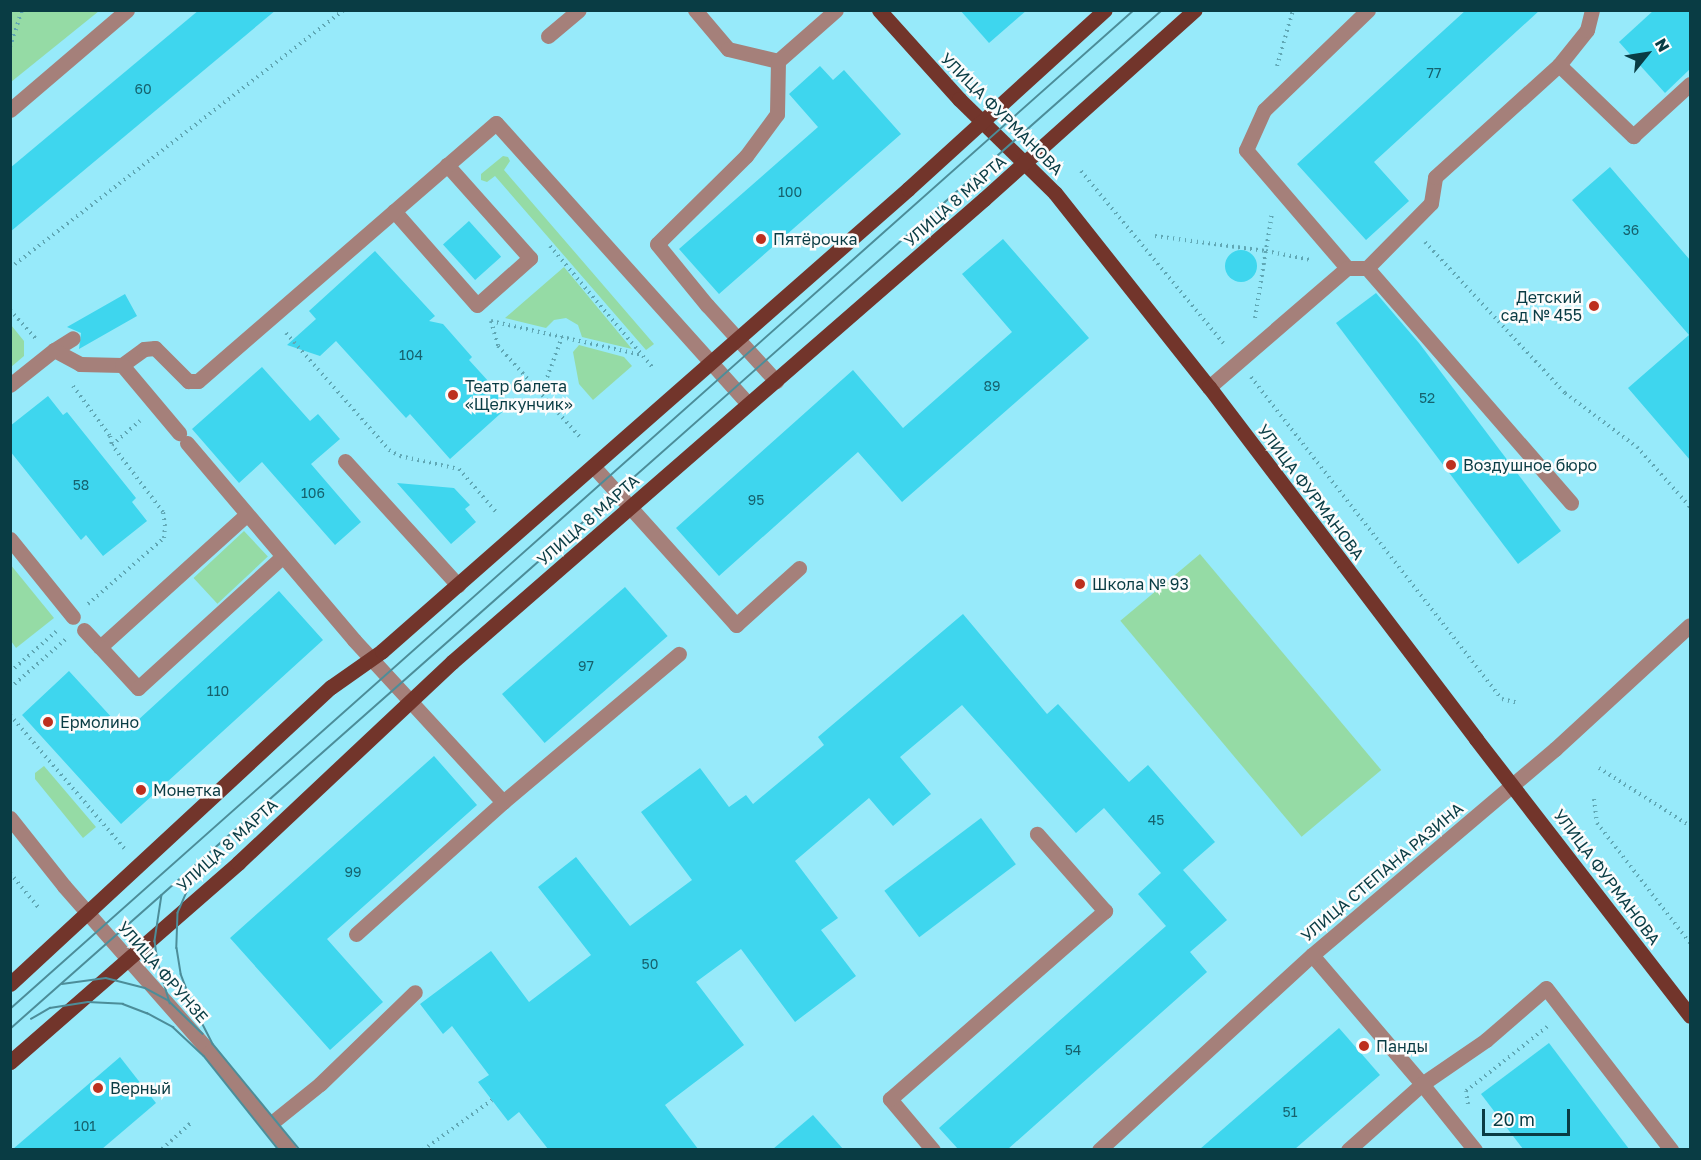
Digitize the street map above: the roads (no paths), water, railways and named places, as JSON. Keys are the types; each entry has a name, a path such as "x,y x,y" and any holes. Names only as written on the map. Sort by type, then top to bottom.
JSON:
{"main road":[{"name":"УЛИЦА ФУРМАНОВА","path":"879,10 982,121 1055,193 1209,387 1690,1016"},
{"path":"10,984 331,687 371,658 458,585 738,339 1105,10"},
{"name":"УЛИЦА 8 МАРТА","path":"10,1062 238,863 411,700 1025,163 1195,10"}],"street":[{"path":"10,110 127,10"},
{"path":"548,36 579,10"},
{"path":"695,10 728,49 778,61"},
{"path":"776,381 657,244 746,156 777,114 778,61 836,10"},
{"path":"1347,268 1246,150 1264,110 1368,10"},
{"path":"1209,387 1347,268 1367,268 1431,203 1435,177 1559,65 1587,30 1592,10"},
{"path":"1559,65 1633,136 1690,84"},
{"path":"51,351 80,364 122,366 144,349 155,348 193,382 496,123 748,404"},
{"path":"394,211 477,305 530,258 447,165"},
{"path":"1367,268 1571,502"},
{"path":"10,385 51,351 73,338"},
{"path":"122,366 246,515 371,658 503,802"},
{"path":"345,461 458,585"},
{"path":"593,466 736,625 799,568"},
{"path":"100,647 246,515"},
{"path":"10,539 73,617"},
{"path":"84,630 138,688 282,556"},
{"name":"УЛИЦА СТЕПАНА РАЗИНА","path":"1099,1149 1312,955 1513,784 1690,625"},
{"path":"356,934 503,802 679,654"},
{"name":"УЛИЦА ФРУНЗЕ","path":"10,818 87,913 128,958 289,1149"},
{"path":"933,1149 890,1099 1105,911 1037,834"},
{"path":"1312,955 1475,1149"},
{"path":"1348,1149 1422,1084 1486,1040 1546,988 1671,1149"},
{"path":"269,1125 320,1084 415,992"}],"tram line":[{"path":"10,1009 1134,10"},
{"path":"10,1029 1162,10"},
{"path":"198,867 178,913 177,948 181,974 192,1003 213,1044 300,1150"},
{"path":"162,895 155,941 158,962 170,1003"},
{"path":"62,984 106,978 145,988 169,1001 203,1034"},
{"path":"31,1019 50,1008 88,1002 123,1004 147,1013 173,1027 204,1056 279,1150"}],"place":[{"name":"Пятёрочка","path":"761,239"},
{"name":"Детский сад № 455","path":"1594,306"},
{"name":"Театр балета «Щелкунчик»","path":"453,395"},
{"name":"Воздушное бюро","path":"1451,465"},
{"name":"Школа № 93","path":"1080,584"},
{"name":"Ермолино","path":"48,722"},
{"name":"Монетка","path":"141,790"},
{"name":"Панды","path":"1364,1046"},
{"name":"Верный","path":"98,1088"}]}
